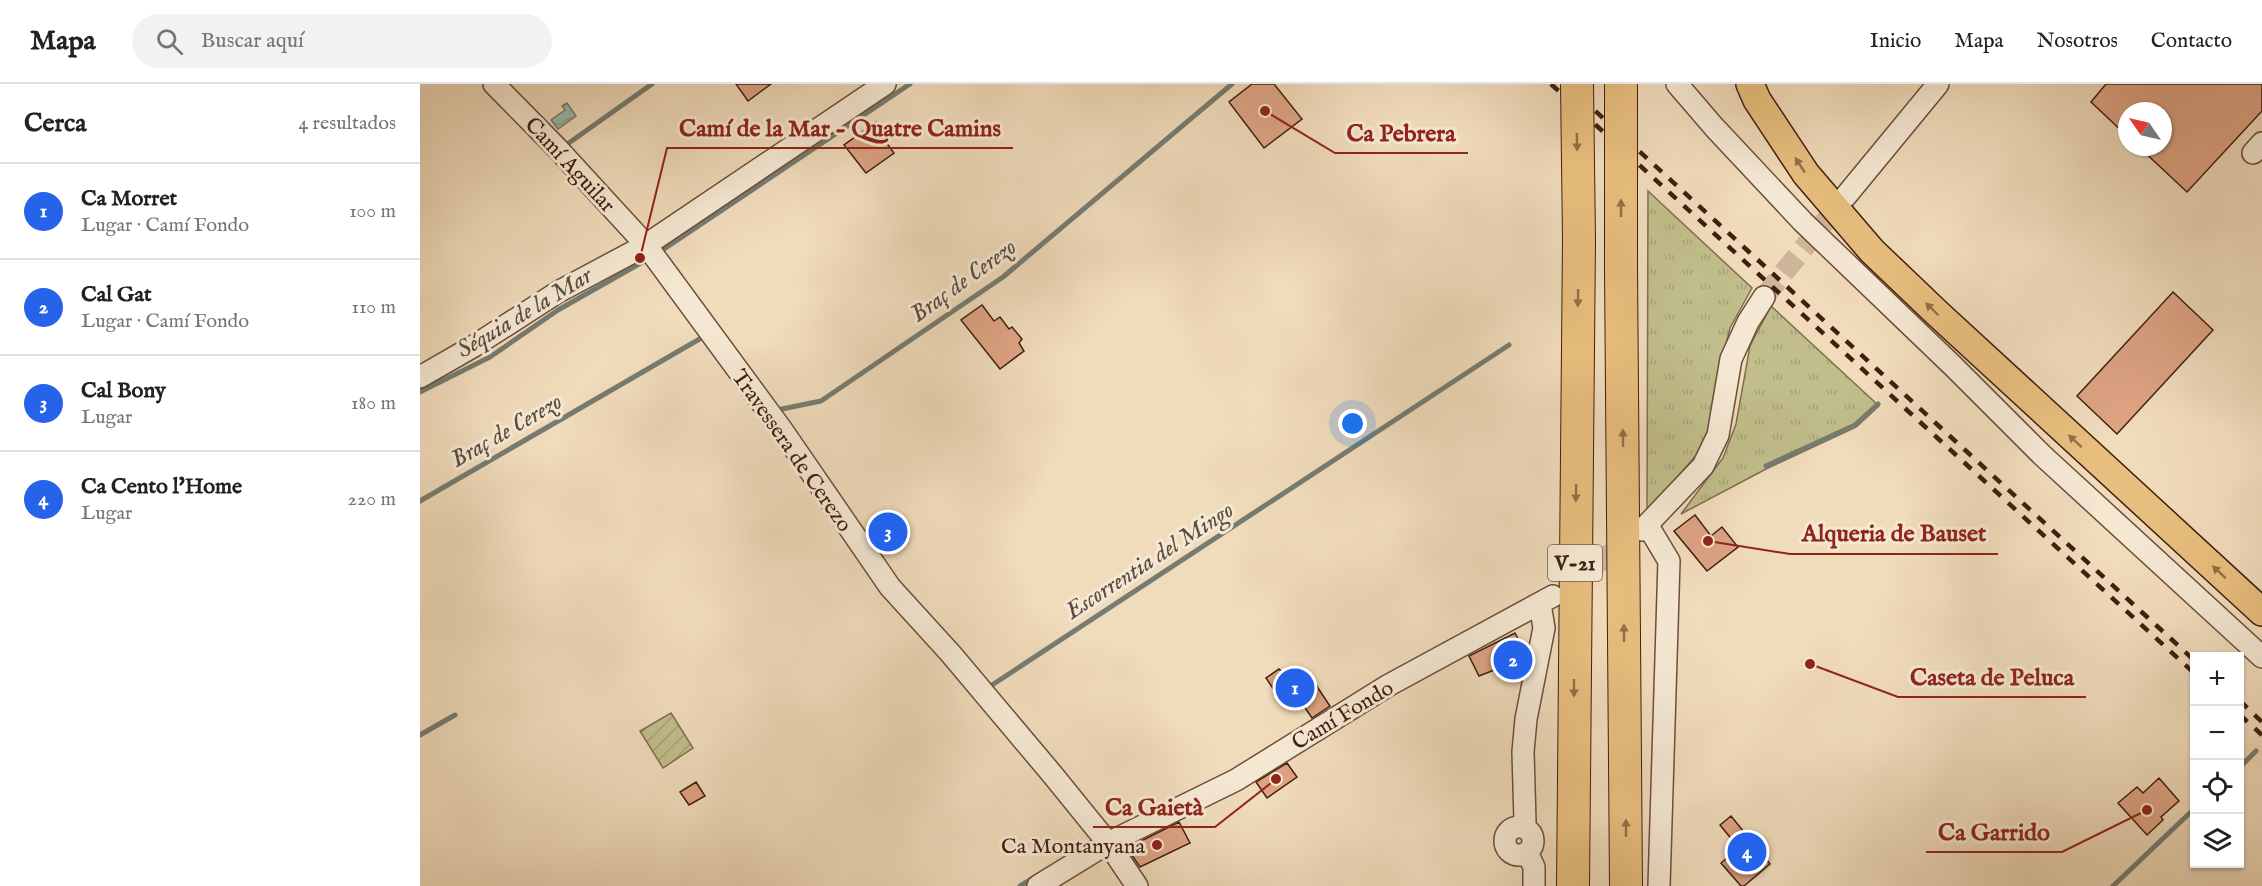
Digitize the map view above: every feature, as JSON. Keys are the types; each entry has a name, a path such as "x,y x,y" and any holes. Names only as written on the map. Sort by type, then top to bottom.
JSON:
{"highway":[{"name":"V-21","path":"1573,886 1579,240 1577,84"},
{"name":"V-21","path":"1621,84 1626,886"}],"main road":[{"path":"1750,84 1757,100 1806,174 1872,251 1936,313 2262,612"}],"street":[{"name":"Camí Aguilar","path":"494,84 557,148 646,245"},
{"path":"420,377 474,346 558,292 646,245 885,84"},
{"path":"1677,84 1803,222 2042,455 2262,657"},
{"path":"1845,197 1938,84"},
{"name":"Travessera de Cerezo","path":"646,245 782,430 890,587 958,662 1108,843 1137,886"},
{"path":"1659,886 1669,561 1645,528 1703,466 1718,435 1731,359 1748,322 1764,297"},
{"name":"Camí Fondo","path":"1038,886 1108,843 1236,780 1389,685 1546,600 1544,628 1526,719 1523,752 1525,820 1523,827 1533,837 1532,847 1527,852 1534,867 1534,886"}],"green space":[{"path":"1648,191 1752,288 1730,328 1716,385 1706,444 1647,512"},
{"path":"1771,306 1879,406 1856,427 1766,469 1681,514 1723,458 1736,424 1750,346"},
{"path":"671,713 693,748 663,768 640,731"}],"water":[{"path":"567,103 576,116 558,129 551,120 565,110 562,106"}],"building":[{"path":"736,84 771,84 748,101"},
{"path":"1252,84 1274,84 1302,119 1264,148 1229,102"},
{"path":"2106,84 2262,84 2262,111 2187,192 2149,156 2172,156 2172,102 2118,102 2118,128 2091,102"},
{"path":"876,122 886,135 883,138 894,153 866,173 844,145"},
{"path":"2173,292 2213,330 2117,434 2077,396"},
{"path":"982,305 994,321 1000,317 1009,329 1012,327 1022,339 1019,343 1024,351 1000,369 961,320"},
{"path":"892,514 906,534 882,548 870,530"},
{"path":"1695,515 1711,536 1722,527 1738,547 1707,571 1674,531"},
{"path":"1515,633 1526,654 1525,658 1479,676 1469,656"},
{"path":"1279,669 1289,679 1306,670 1330,706 1312,718 1297,696 1284,705 1266,678"},
{"path":"1287,763 1297,777 1267,798 1256,782"},
{"path":"2159,778 2179,801 2161,817 2163,820 2147,835 2118,803 2137,787 2143,793"},
{"path":"696,782 705,796 689,805 680,792"},
{"path":"1731,816 1770,864 1744,886 1741,886 1721,863 1739,848 1720,825"},
{"name":"Ca Montanyana","path":"1179,822 1190,843 1140,867 1127,848"}],"waterway":[{"path":"566,145 652,84"},
{"name":"Séquia de la Mar","path":"664,249 910,84"},
{"name":"Braç de Cerezo","path":"777,410 821,401 1003,277 1232,84"},
{"name":"Séquia de la Mar","path":"420,392 490,357 558,310 646,260"},
{"name":"Braç de Cerezo","path":"420,501 703,337"},
{"name":"Escorrentia del Mingo","path":"987,685 989,687 1509,345"},
{"path":"1766,466 1855,425 1878,404"},
{"name":"Escorrentia del Mingo","path":"420,735 455,715"},
{"path":"2244,763 2256,751"},
{"path":"2113,886 2190,813"},
{"path":"1020,886 1036,876"}],"tunnel":[{"path":"1764,297 1845,197"},
{"path":"1570,583 1629,540"}],"railway":[{"path":"1551,84 2190,669"},
{"path":"1566,84 2190,656"},
{"path":"2244,705 2262,722"},
{"path":"2244,719 2262,735"}],"place":[{"name":"Ca Pebrera","path":"1265,111"},
{"name":"Camí de la Mar - Quatre Camins","path":"640,258"},
{"name":"Cal Bony","path":"888,532"},
{"name":"Alqueria de Bauset","path":"1708,541"},
{"name":"Cal Gat","path":"1513,660"},
{"name":"Caseta de Peluca","path":"1810,664"},
{"name":"Ca Morret","path":"1295,688"},
{"name":"Ca Gaietà","path":"1276,779"},
{"name":"Ca Garrido","path":"2147,810"},
{"name":"Ca Montanyana","path":"1157,845"},
{"name":"Ca Cento l'Home","path":"1747,852"}]}
